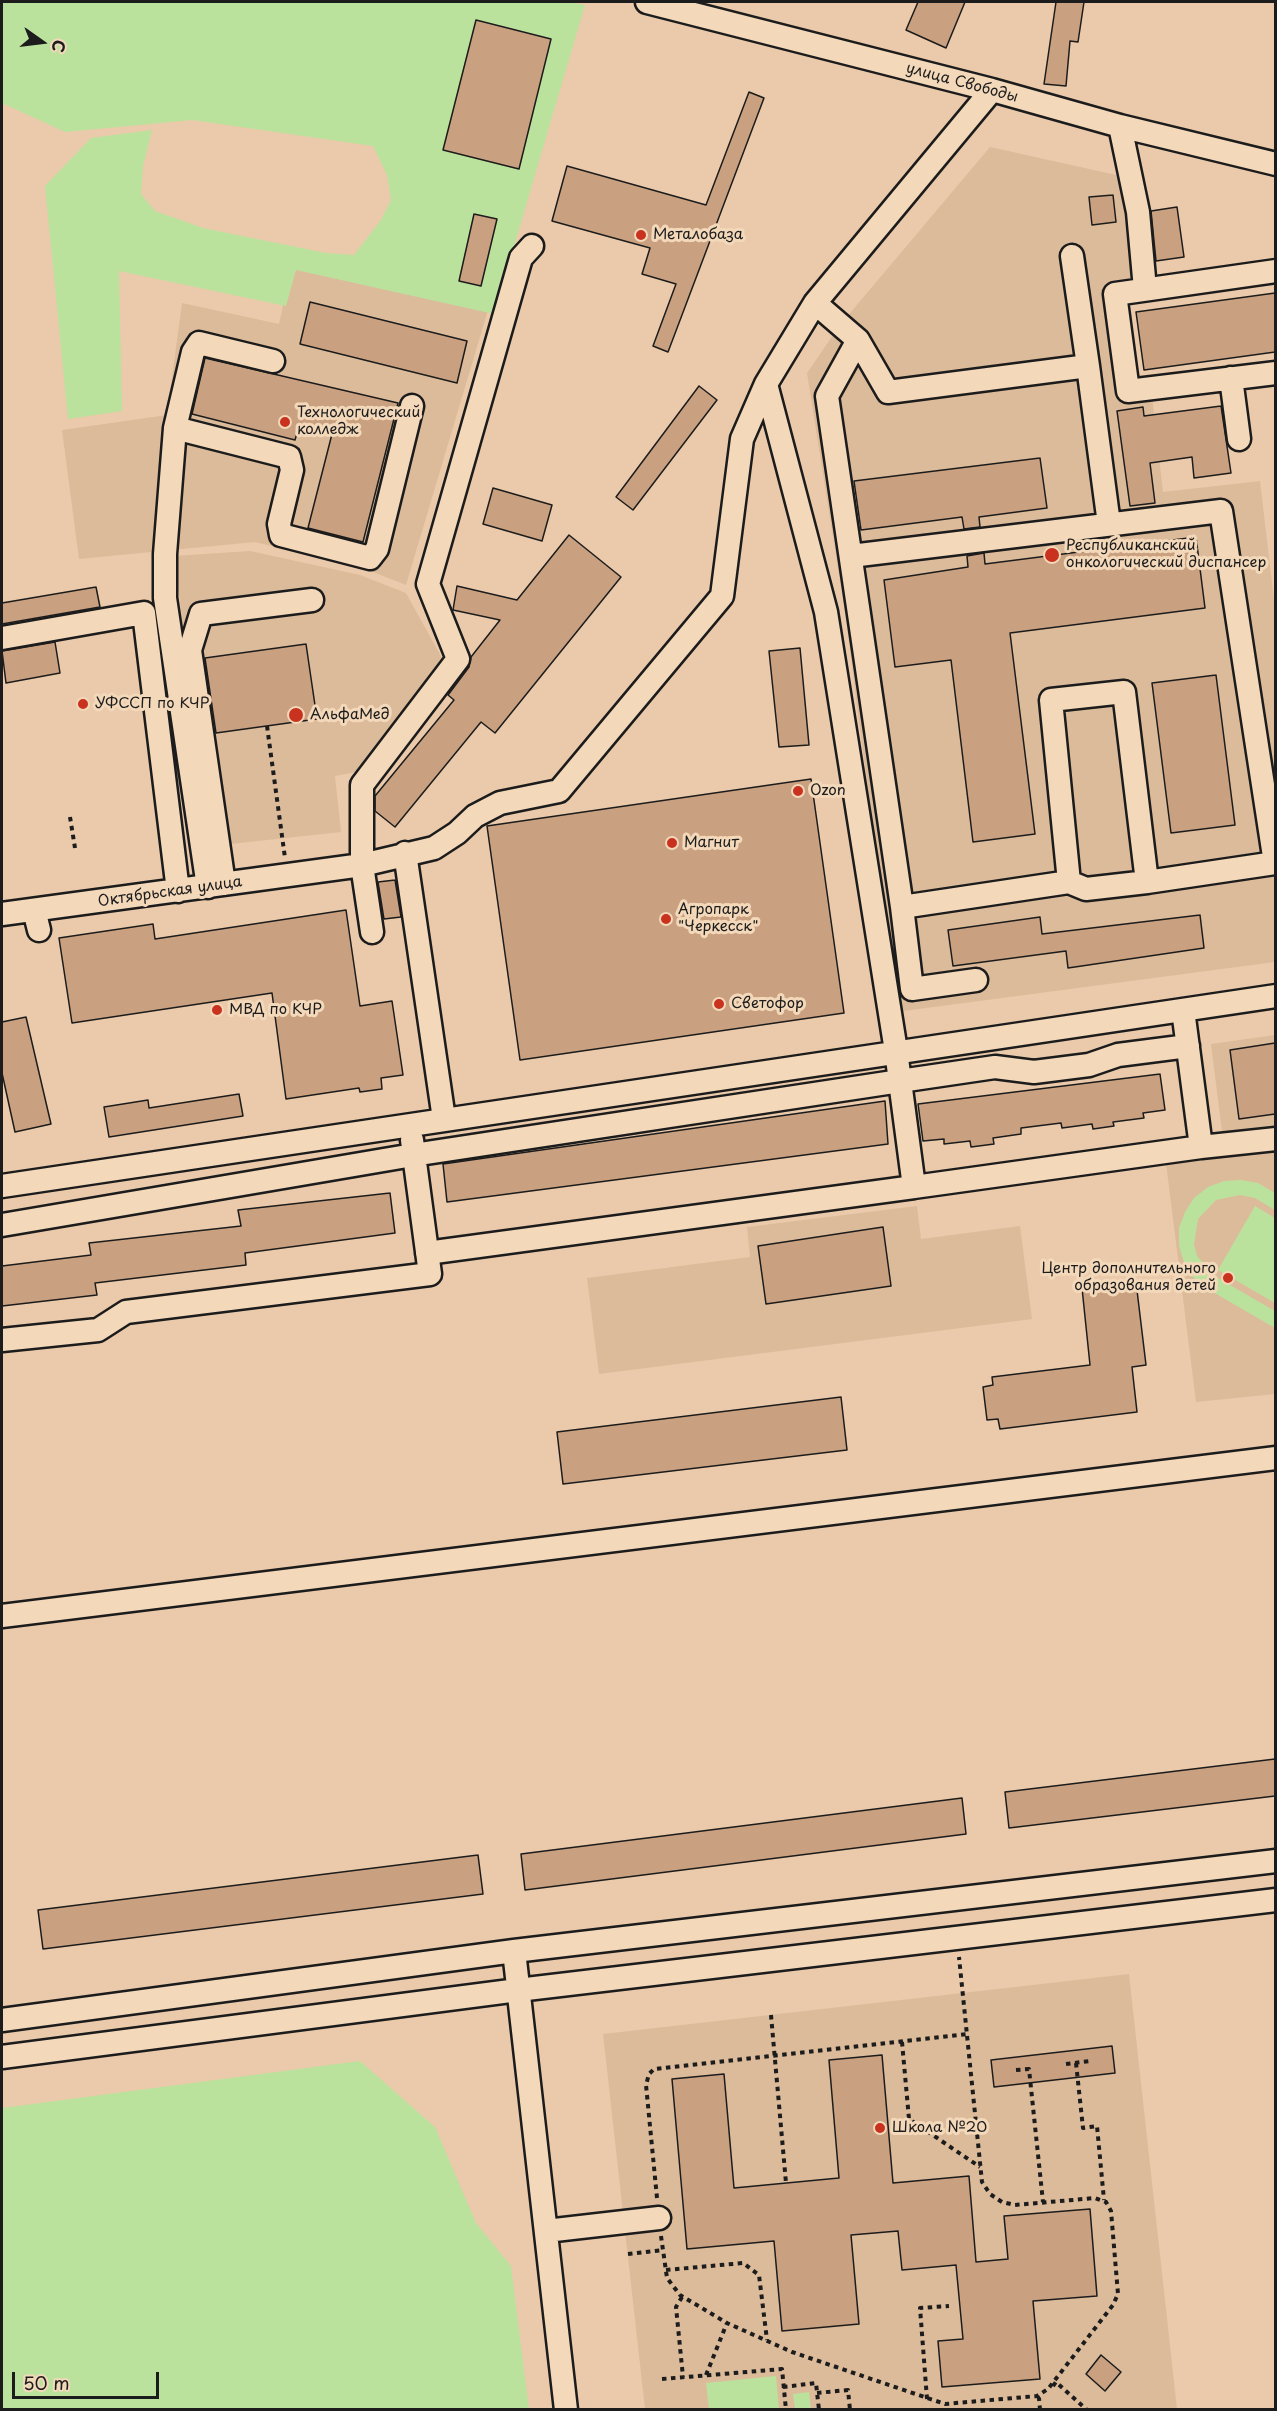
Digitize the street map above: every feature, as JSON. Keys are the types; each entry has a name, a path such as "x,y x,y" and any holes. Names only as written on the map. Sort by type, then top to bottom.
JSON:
{"street":[{"name":"улица Свободы","path":"647,2 700,8 1120,126 1275,164"},
{"name":"Октябрьская улица","path":"2,914 37,920 178,891 362,865 405,853 434,849 457,833 475,816 500,803 560,791 722,597 742,438 766,384 815,303 992,90"},
{"path":"1120,126 1138,212 1145,289"},
{"path":"372,932 362,865 362,785 458,659 428,584 520,258 532,246"},
{"path":"1072,256 1109,524"},
{"path":"1275,271 1115,294 1128,391 1275,373"},
{"path":"815,303 858,340 888,392 1088,366"},
{"path":"858,340 827,396 912,989 976,980"},
{"path":"216,885 165,598 165,554 175,428 193,352 199,343 273,361"},
{"path":"1231,378 1239,439"},
{"path":"766,384 826,612 896,1051 914,1187"},
{"path":"175,428 289,457 292,470 279,524 281,536 370,558 377,549 412,406"},
{"path":"851,556 1221,511 1275,863 1086,890 1069,882 902,907"},
{"path":"216,885 190,650 201,614 312,600"},
{"path":"2,638 144,613 178,891"},
{"path":"1069,882 1051,700 1124,692 1147,882"},
{"path":"405,853 444,1119"},
{"path":"2,1186 1275,996"},
{"path":"1183,1010 1201,1148"},
{"path":"2,1225 413,1155 900,1081 995,1067 1034,1072 1089,1065 1118,1055 1188,1046"},
{"path":"2,1340 98,1330 126,1312 430,1274 409,1124"},
{"path":"426,1253 1275,1139"},
{"path":"2,1616 1275,1458"},
{"path":"2,2020 514,1951 1275,1861"},
{"path":"2,2057 518,1990 1275,1900"},
{"path":"514,1951 566,2409"},
{"path":"546,2231 660,2218"}],"path":[{"path":"267,726 281,840 288,876"},
{"path":"70,817 75,848"},
{"path":"957,1939 982,2182 990,2194 1002,2202 1015,2205 1090,2198 1104,2201"},
{"path":"771,2015 786,2183"},
{"path":"967,2034 658,2068 649,2074 646,2085 665,2270 671,2287 682,2297 727,2323 767,2341 823,2364 927,2399 945,2404 1040,2395 1048,2389 1113,2305 1118,2294 1112,2211 1104,2201 1097,2126 1083,2128 1076,2063"},
{"path":"902,2042 909,2119 980,2167"},
{"path":"1065,2064 1090,2061"},
{"path":"1016,2070 1029,2069 1042,2202"},
{"path":"628,2254 663,2250"},
{"path":"665,2270 743,2263 759,2275 767,2341"},
{"path":"682,2297 676,2307 682,2378"},
{"path":"927,2399 920,2308 949,2306"},
{"path":"706,2375 727,2323"},
{"path":"662,2379 782,2369 786,2409"},
{"path":"1040,2409 1039,2398 1056,2382 1087,2409"},
{"path":"783,2387 816,2384 819,2409"},
{"path":"817,2393 848,2390 850,2409"}],"shaded area":[{"name":"Республиканский онкологический диспансер","path":"990,147 1125,177 1140,283 1108,287 1123,400 1152,396 1163,492 1260,481 1276,617 1275,962 896,1012 846,619 807,373 840,325"},
{"name":"Технологический колледж","path":"294,257 491,300 406,585 363,568 255,542 79,559 62,430 167,415 182,303 279,324"},
{"name":"АльфаМед","path":"250,551 360,575 406,593 442,658 356,772 335,776 341,832 212,846 174,556"},
{"name":"Центр дополнительного образования детей","path":"1275,1035 1275,1394 1196,1402 1166,1163 1225,1155 1211,1044"},
{"path":"917,1206 921,1239 1020,1226 1032,1319 599,1374 587,1278 750,1257 747,1227"},
{"name":"Школа №20","path":"1129,1974 1177,2409 645,2409 603,2034"}],"green space":[{"path":"2,2 569,2 585,5 494,314 296,270 286,306 119,271 122,411 68,419 45,186 91,138 152,130 143,166 141,194 155,211 203,228 326,253 354,255 381,220 391,200 387,175 373,146 192,120 65,132 2,103"},
{"path":"1241,1180 1258,1183 1275,1193 1275,1210 1255,1198 1240,1195 1216,1200 1198,1219 1194,1244 1197,1256 1216,1277 1275,1311 1275,1328 1206,1288 1193,1277 1184,1262 1179,1246 1179,1228 1194,1198 1208,1187 1224,1181"},
{"path":"1255,1206 1275,1218 1275,1303 1218,1270"},
{"path":"360,2061 435,2127 476,2223 511,2266 529,2409 2,2409 2,2108"},
{"path":"776,2376 779,2409 709,2409 706,2383"},
{"path":"809,2392 811,2409 795,2409 793,2394"}],"building":[{"path":"918,2 965,2 946,48 906,30"},
{"path":"1056,2 1084,2 1078,42 1070,41 1066,86 1044,84"},
{"path":"476,20 551,39 519,169 443,150"},
{"path":"749,92 764,98 668,352 653,346 676,284 642,274 650,248 552,221 567,166 706,205"},
{"path":"1113,195 1116,222 1092,225 1089,197"},
{"path":"1177,207 1184,257 1156,261 1151,211"},
{"path":"474,214 497,219 481,286 459,281"},
{"path":"1275,293 1275,352 1144,370 1136,312"},
{"path":"310,302 467,341 457,383 300,344"},
{"path":"205,358 398,403 363,542 308,528 332,434 299,426 295,440 192,414"},
{"path":"699,386 717,400 633,510 616,497"},
{"path":"1221,406 1231,473 1194,478 1192,457 1150,463 1155,503 1130,506 1117,411 1143,407 1144,416"},
{"path":"1040,458 1047,508 979,517 980,527 964,529 962,517 861,530 854,481"},
{"path":"493,488 552,505 542,541 483,524"},
{"path":"569,535 621,577 495,733 481,722 395,827 375,811 375,796 454,700 448,695 469,667 471,657 500,620 453,610 457,586 517,600"},
{"name":"Республиканский онкологический диспансер","path":"1196,537 1205,608 1010,633 1035,834 973,842 951,660 895,667 884,580 968,567 967,556 984,553 985,564"},
{"path":"96,587 100,607 2,624 2,603"},
{"path":"55,642 60,673 6,683 2,651"},
{"path":"306,644 317,719 216,733 205,658"},
{"path":"800,648 809,745 779,747 769,651"},
{"path":"1216,675 1235,825 1171,833 1152,683"},
{"name":"Агропарк \"Черкесск\"","path":"811,779 844,1013 520,1060 487,826"},
{"path":"395,880 401,917 384,919 378,882"},
{"path":"346,910 360,1006 392,1001 403,1075 381,1078 382,1089 360,1092 359,1088 286,1099 272,993 72,1023 59,938 153,924 155,939"},
{"path":"1200,915 1204,948 1068,968 1066,951 953,966 948,930 1040,917 1042,934"},
{"path":"26,1017 51,1124 15,1132 2,1073 2,1022"},
{"path":"1275,1043 1275,1114 1239,1119 1230,1050"},
{"path":"1160,1074 1165,1110 1143,1113 1144,1118 1113,1122 1114,1126 1093,1129 1092,1124 1062,1128 1061,1123 1021,1128 1021,1134 993,1138 994,1144 971,1147 970,1141 944,1144 944,1139 923,1141 918,1104"},
{"path":"239,1094 243,1116 109,1137 104,1107 148,1100 149,1108"},
{"path":"885,1101 888,1144 447,1202 443,1164"},
{"path":"390,1193 395,1233 245,1253 246,1265 95,1283 97,1295 2,1306 2,1266 91,1255 89,1243 241,1226 238,1210"},
{"path":"883,1227 891,1286 766,1304 758,1246"},
{"path":"1136,1282 1146,1365 1132,1367 1137,1412 1000,1429 998,1419 987,1420 983,1387 993,1385 992,1377 1090,1365 1082,1288"},
{"path":"841,1397 847,1450 563,1484 557,1432"},
{"path":"1275,1759 1275,1796 1009,1828 1005,1792"},
{"path":"962,1798 966,1834 525,1890 521,1854"},
{"path":"478,1855 483,1894 43,1949 38,1910"},
{"path":"1112,2046 1115,2073 994,2087 991,2060"},
{"path":"882,2055 893,2183 969,2176 976,2262 1008,2259 1004,2216 1090,2209 1097,2296 1033,2301 1040,2379 942,2387 938,2341 963,2339 956,2265 902,2270 898,2231 851,2235 859,2324 782,2331 774,2241 687,2249 672,2079 724,2074 734,2188 839,2178 829,2060"},
{"path":"1101,2355 1121,2372 1105,2391 1086,2374"}],"place":[{"name":"Металобаза","path":"641,235"},
{"name":"Технологический колледж","path":"285,422"},
{"name":"Республиканский онкологический диспансер","path":"1052,555"},
{"name":"УФССП по КЧР","path":"83,704"},
{"name":"АльфаМед","path":"296,715"},
{"name":"Ozon","path":"798,791"},
{"name":"Магнит","path":"672,843"},
{"name":"Агропарк \"Черкесск\"","path":"666,919"},
{"name":"Светофор","path":"719,1004"},
{"name":"МВД по КЧР","path":"217,1010"},
{"name":"Центр дополнительного образования детей","path":"1228,1278"},
{"name":"Школа №20","path":"880,2128"}]}
